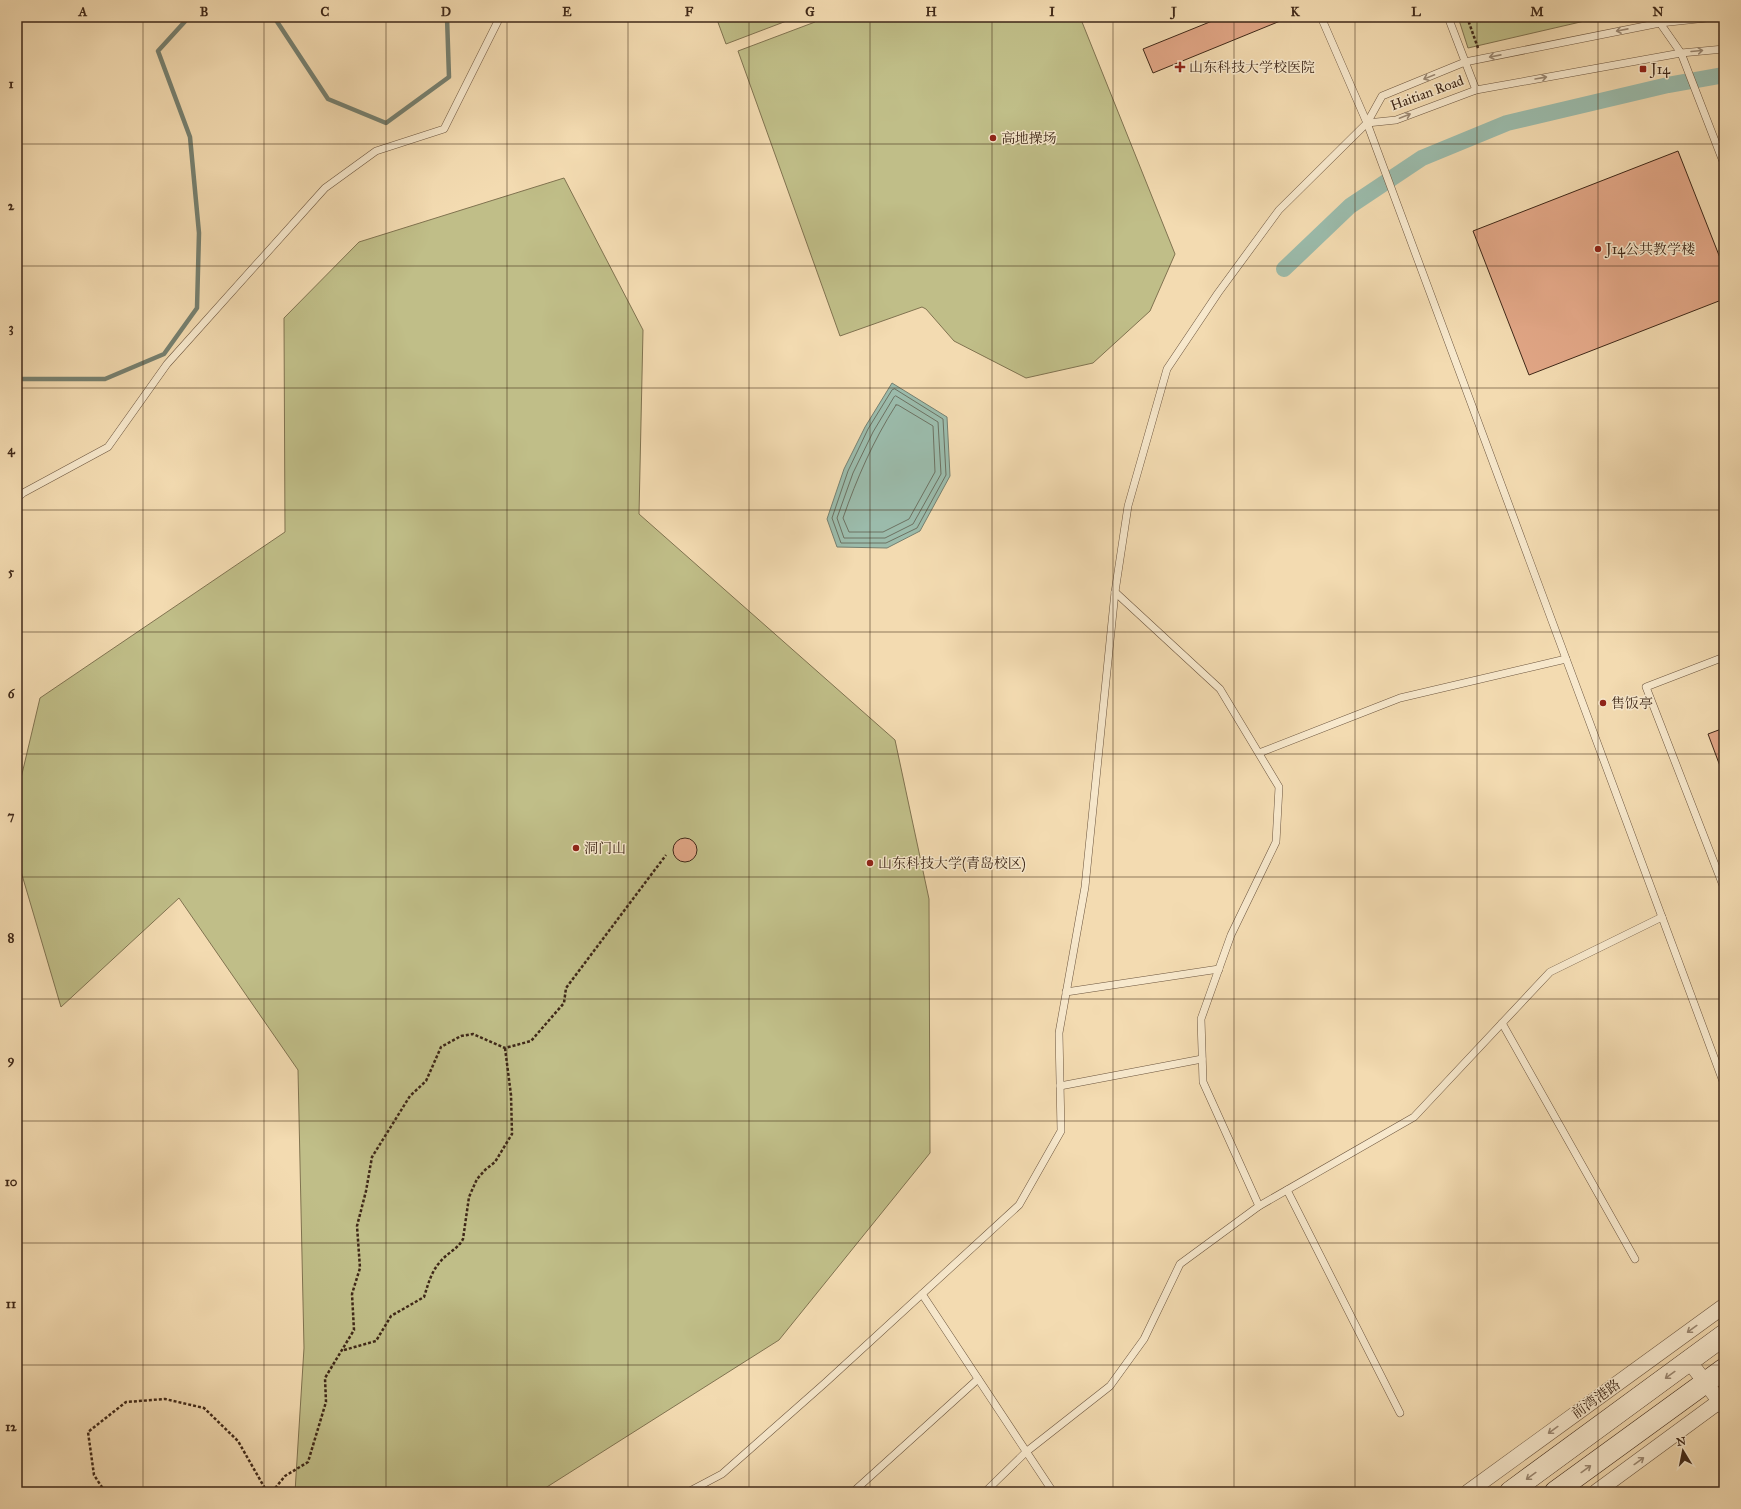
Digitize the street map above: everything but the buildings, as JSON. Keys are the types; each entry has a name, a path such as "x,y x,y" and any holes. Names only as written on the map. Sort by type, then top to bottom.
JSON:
{"main road":[{"name":"前湾港路","path":"1510,1492 1724,1335"},
{"path":"1555,1492 1724,1369"}],"street":[{"name":"前湾港路","path":"1468,1492 1724,1306"},
{"path":"1596,1492 1723,1402 1689,1361"}],"lane":[{"path":"17,498 23,493 108,447 167,364 325,188 376,151 444,129 500,17"},
{"path":"1322,17 1367,123 1383,165 1724,1084"},
{"path":"1448,17 1476,90"},
{"name":"Haitian Road","path":"1367,123 1382,96 1465,62 1660,23 1716,17"},
{"path":"1660,23 1681,53 1724,164"},
{"name":"Haitian Road","path":"1367,123 1396,120 1476,90 1681,53 1724,49"},
{"path":"688,1492 722,1474 825,1384 1019,1205 1061,1131 1059,1033 1085,887 1115,592 1128,506 1167,369 1218,293 1279,210 1367,123"},
{"path":"1115,592 1220,689 1279,787 1276,842 1231,935 1201,1019 1203,1082 1259,1206"},
{"path":"1724,657 1646,687 1724,888"},
{"path":"1259,753 1400,698 1566,659"},
{"path":"985,1492 1026,1452 1110,1386 1144,1339 1180,1264 1259,1206 1414,1117 1550,972 1662,917"},
{"path":"1066,992 1219,970"},
{"path":"1502,1023 1635,1259"},
{"path":"1060,1086 1202,1059"},
{"path":"1287,1190 1400,1412"},
{"path":"922,1294 1053,1492"},
{"path":"854,1492 978,1379"}],"path":[{"path":"1467,17 1482,59"},
{"path":"272,1492 286,1476 308,1462 326,1402 325,1378 344,1350 354,1330 352,1294 360,1268 356,1226 366,1191 372,1157 410,1096 426,1081 441,1047 461,1036 473,1034 505,1048 531,1041 564,1003 566,988 666,855"},
{"path":"344,1350 376,1341 391,1316 424,1297 437,1266 463,1239 469,1197 477,1179 495,1162 512,1134 511,1095 505,1048"},
{"path":"105,1492 94,1475 88,1432 126,1402 165,1399 204,1408 238,1441 267,1492"}],"shaded area":[{"path":"716,17 797,17 726,44"},
{"name":"高地操场","path":"815,17 1080,17 1175,254 1150,311 1093,363 1026,378 954,341 926,309 922,307 840,336 738,51 815,22"},
{"path":"1458,17 1602,17 1468,48"},
{"path":"564,178 643,330 639,514 895,740 929,899 930,1153 779,1340 539,1492 295,1492 304,1348 298,1070 179,898 61,1007 17,858 17,795 40,698 285,532 284,318 359,242"}],"water":[{"path":"892,383 947,417 950,476 920,531 887,548 837,547 827,519 844,469 865,427"}],"waterway":[{"path":"17,379 105,379 164,354 197,308 199,233 190,137 158,51 189,17"},
{"path":"274,17 328,99 386,123 449,77 447,17"},
{"path":"1284,269 1350,206 1422,158 1507,123 1668,85 1724,75"}],"place":[{"name":"山东科技大学校医院","path":"1180,67"},
{"name":"J14","path":"1643,69"},
{"name":"高地操场","path":"993,138"},
{"name":"J14公共教学楼","path":"1598,249"},
{"name":"售饭亭","path":"1603,703"},
{"name":"洞门山","path":"576,848"},
{"name":"山东科技大学(青岛校区)","path":"870,863"}]}
